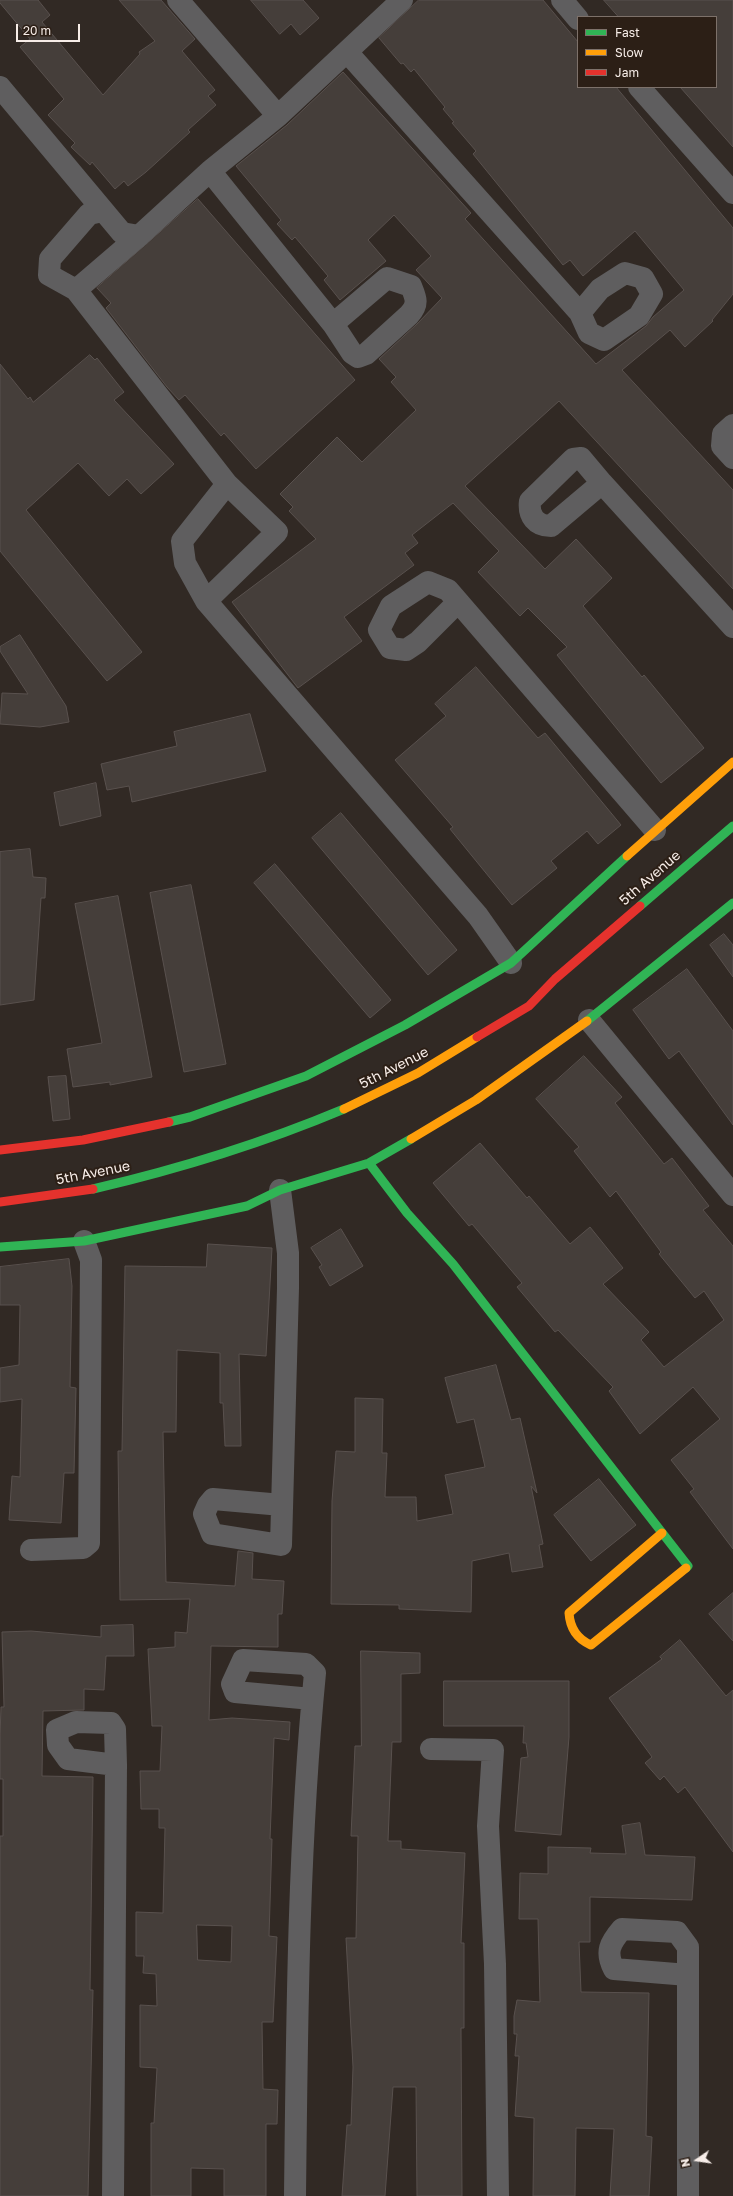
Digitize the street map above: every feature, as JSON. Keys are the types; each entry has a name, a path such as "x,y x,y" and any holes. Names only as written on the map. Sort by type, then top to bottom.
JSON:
{"street":[{"path":"178,0 278,116"},
{"path":"76,290 139,236 210,171 278,116 402,0"},
{"path":"562,0 577,17"},
{"path":"347,52 580,313"},
{"path":"0,87 102,211 109,216 122,233 139,236"},
{"path":"640,88 733,193"},
{"path":"210,171 333,324"},
{"path":"102,211 89,214 50,259 49,275 76,290 227,484 277,532 206,601"},
{"path":"733,425 723,434 722,446 733,458"},
{"path":"602,483 733,627"},
{"path":"227,484 182,540 185,563 206,601 478,916 511,963"},
{"path":"458,602 655,830"},
{"path":"0,1150 83,1140 190,1117 306,1076 404,1025 511,963 655,830 733,762"},
{"name":"5th Avenue","path":"0,1202 90,1190 146,1177 284,1134 348,1107 418,1073 529,1006 555,979 733,826"},
{"path":"0,1247 84,1241 247,1206 280,1190 369,1163 476,1100 589,1020 733,903"},
{"path":"589,1020 733,1195"},
{"path":"369,1163 407,1213 452,1264 688,1566 591,1645 582,1642 569,1623 569,1613 662,1533"},
{"path":"280,1190 288,1253 282,1505"},
{"path":"31,1550 83,1548 89,1543 91,1260 84,1241"},
{"path":"295,2196 302,1843 312,1699"},
{"path":"431,1749 493,1750 488,1826 495,1964 498,2196"},
{"path":"113,2196 116,1765"},
{"path":"688,1975 688,2196"}],"building":[{"path":"0,0 38,0 50,15 42,22 103,95 140,54 139,52 155,41 119,0 161,0 195,39 182,51 215,90 208,96 216,105 188,130 190,132 146,172 128,186 124,181 115,189 92,162 90,165 71,147 75,143 48,115 64,99 20,47 30,39 0,3"},
{"path":"251,0 303,0 319,18 300,35 291,24 280,34"},
{"path":"419,0 543,0 577,41 577,88 617,88 733,228 733,294 712,320 713,321 685,347 670,330 622,370 733,490 733,589 559,401 465,486 545,569 576,539 612,578 583,606 642,677 644,675 704,748 661,783 557,655 567,647 528,608 520,616 478,572 499,551 453,503 412,535 418,543 405,553 414,565 344,617 362,641 298,688 232,602 316,539 289,511 293,507 280,494 337,437 362,462 416,410 391,382 396,377 379,359 417,324 442,298 416,270 431,256 394,215 368,240 386,261 340,300 324,280 328,276 295,237 292,240 277,224 281,220 236,166 287,125 343,72 471,213 465,219 596,364 646,326 653,317 684,290 635,231 583,276 570,260 563,265 473,154 476,151 452,123 454,122 443,109 445,107 414,69 411,72 403,63 401,64 379,38"},
{"path":"604,0 733,0 733,147 681,88 717,88 717,16 618,16"},
{"path":"198,199 355,380 256,469 224,433 221,436 185,395 179,400 167,387 106,308 111,303 97,288"},
{"path":"90,355 95,360 97,358 124,392 114,400 174,464 141,494 127,479 109,496 78,463 26,510 142,652 107,681 0,551 0,364 28,399 30,397 33,402"},
{"path":"20,635 66,706 69,722 40,727 0,724 2,693 28,694 0,651 0,647"},
{"path":"476,667 538,738 545,733 621,825 598,844 587,831 551,861 557,868 512,905 450,829 453,827 395,760 446,716 435,704"},
{"path":"250,714 266,771 132,802 129,786 107,790 101,764 177,746 174,732"},
{"path":"96,783 101,816 60,826 54,793"},
{"path":"341,813 457,950 428,975 312,838"},
{"path":"30,849 33,877 46,878 45,898 41,898 34,1000 0,1005 0,852"},
{"path":"275,864 391,1000 370,1018 254,883"},
{"path":"191,885 226,1064 184,1072 150,893"},
{"path":"118,896 152,1077 110,1085 110,1082 73,1087 67,1049 102,1043 75,904"},
{"path":"724,934 733,945 733,977 710,945"},
{"path":"687,969 733,1031 733,1125 679,1051 669,1059 633,1010"},
{"path":"584,1056 622,1097 615,1103 664,1164 672,1158 709,1206 703,1210 733,1246 733,1549 690,1492 694,1489 671,1460 720,1419 693,1387 640,1434 609,1391 613,1387 558,1330 555,1332 517,1287 522,1283 472,1224 469,1226 433,1183 480,1143 527,1198 529,1196 570,1244 590,1227 623,1268 603,1284 649,1332 641,1340 664,1367 724,1320 704,1291 695,1298 659,1254 661,1252 616,1191 610,1197 574,1151 579,1147 536,1099"},
{"path":"66,1076 70,1119 53,1121 48,1077"},
{"path":"341,1229 363,1266 330,1286 319,1267 322,1265 311,1248"},
{"path":"208,1244 272,1248 266,1356 239,1354 241,1446 225,1446 223,1403 220,1403 220,1353 177,1350 176,1432 163,1432 166,1582 235,1586 238,1551 253,1553 252,1579 284,1581 282,1614 278,1614 278,1647 211,1646 209,1720 232,1718 290,1722 289,1740 274,1738 270,1839 272,1839 269,1936 277,1937 273,2022 262,2022 263,2089 278,2090 277,2124 266,2124 266,2196 224,2196 224,2169 191,2168 191,2196 151,2196 151,2123 154,2123 157,2068 140,2067 140,2005 157,2006 156,1974 143,1973 144,1956 136,1956 136,1912 163,1913 165,1828 159,1828 159,1809 141,1809 140,1771 160,1771 162,1726 152,1726 148,1649 175,1647 175,1632 187,1633 190,1599 120,1600 118,1451 122,1451 125,1266 206,1267","holes":["197,1925 232,1926 231,1962 198,1960"]},
{"path":"69,1259 72,1286 70,1387 76,1388 74,1473 64,1473 61,1523 9,1520 12,1476 20,1477 22,1399 0,1402 0,1368 19,1365 20,1305 0,1305 0,1267"},
{"path":"496,1365 511,1420 520,1418 537,1493 531,1486 543,1544 539,1545 543,1567 512,1572 509,1553 472,1561 471,1612 399,1609 399,1605 331,1604 332,1501 336,1451 355,1452 355,1398 383,1399 382,1453 387,1453 385,1497 416,1497 417,1521 453,1514 445,1475 485,1467 474,1419 457,1423 445,1378"},
{"path":"599,1479 636,1525 591,1561 554,1515"},
{"path":"733,1593 733,1641 709,1614"},
{"path":"133,1625 134,1656 106,1656 104,1690 84,1689 84,1710 43,1711 42,1776 93,1777 90,1990 93,1990 88,2196 0,2196 0,1836 3,1836 3,1779 0,1779 0,1737 1,1707 4,1707 2,1632 31,1631 101,1637 101,1626"},
{"path":"680,1640 726,1696 733,1690 733,1852 685,1787 678,1793 664,1776 660,1780 645,1763 652,1757 609,1698 662,1659 660,1657"},
{"path":"361,1651 420,1653 420,1673 401,1674 401,1742 392,1742 388,1841 401,1841 401,1849 465,1853 461,1943 464,1943 464,2028 461,2028 462,2196 417,2196 416,2087 393,2087 385,2196 342,2196 347,2125 351,2125 353,2067 346,1938 356,1938 358,1836 351,1836 355,1746 361,1746"},
{"path":"444,1681 569,1681 569,1737 561,1835 515,1831 521,1758 528,1757 526,1743 523,1743 524,1726 444,1726"},
{"path":"640,1823 645,1855 695,1857 692,1900 590,1897 590,1942 579,1942 581,1992 649,1993 646,2136 652,2137 649,2196 610,2196 614,2129 576,2128 575,2196 533,2196 534,2118 515,2116 519,2056 515,2056 517,2034 514,2034 514,2016 517,2000 540,2002 538,1919 519,1919 520,1873 548,1874 548,1847 591,1848 590,1853 626,1854 622,1826"}],"traffic: fast":[{"path":"640,906 733,826"},
{"path":"169,1122 190,1117 306,1076 405,1025 511,963 627,856"},
{"path":"587,1021 733,903"},
{"path":"93,1189 189,1164 252,1144 344,1109"},
{"path":"0,1247 84,1241 247,1206 280,1190 369,1163 411,1139"},
{"path":"369,1163 407,1213 453,1264 688,1566 686,1568"}],"traffic: slow":[{"path":"627,856 733,762"},
{"path":"411,1139 476,1100 587,1021"},
{"path":"344,1109 418,1073 477,1037"},
{"path":"662,1533 569,1613 575,1632 582,1640 591,1645 686,1568"}],"traffic: jam":[{"path":"477,1037 529,1006 555,979 640,906"},
{"path":"0,1150 83,1140 169,1122"},
{"path":"0,1202 93,1189"}]}
